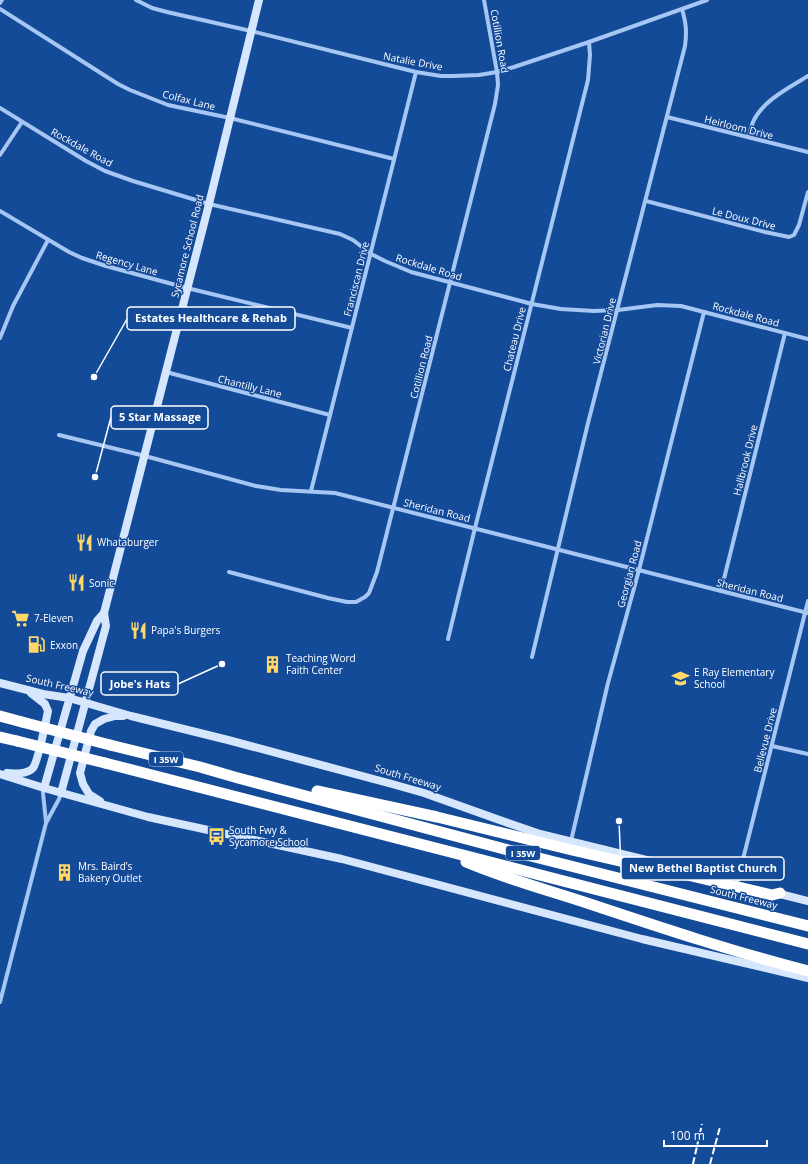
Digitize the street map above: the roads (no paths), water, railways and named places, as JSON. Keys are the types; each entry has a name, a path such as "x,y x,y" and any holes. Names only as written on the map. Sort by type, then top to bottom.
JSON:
{"highway":[{"name":"South Freeway","path":"0,716 200,767 527,855 808,926"},
{"name":"I 35W","path":"0,737 808,944"},
{"path":"238,778 248,774 338,796 437,817 624,862 679,873 772,895 780,894"},
{"path":"432,848 500,875 712,944 808,971"}],"main road":[{"name":"Sycamore School Road","path":"44,788 82,651 97,622 104,613 209,204 258,0"},
{"name":"Sycamore School Road","path":"61,793 84,702 106,626 104,613"},
{"name":"South Freeway","path":"0,683 43,694 69,698 131,716 228,740 392,784 424,793 540,834 737,882 808,901"},
{"path":"0,773 13,774 28,772 33,768 37,757 48,710 45,704 27,690"},
{"path":"109,807 89,794 83,784 80,773 91,731 95,724 104,719 115,716 131,716"},
{"path":"0,773 44,788 109,807 342,859 642,939 808,978"}],"street":[{"name":"Natalie Drive","path":"136,0 152,8 167,12 251,31 416,72 441,76 479,75 497,72 589,42 706,0"},
{"name":"Cotillion Road","path":"229,572 347,602 356,602 365,598 369,593 377,572 394,507 495,104 498,85 497,72 484,0"},
{"name":"Colfax Lane","path":"0,9 118,84 130,90 168,104 230,118 394,160"},
{"name":"Victorian Drive","path":"532,657 557,549 686,46 686,23 682,9"},
{"name":"Chateau Drive","path":"448,639 588,80 590,55 589,42"},
{"name":"Franciscan Drive","path":"311,491 416,72"},
{"path":"749,137 753,121 765,105 780,93 808,76"},
{"name":"Rockdale Road","path":"0,108 86,161 105,171 209,204 340,234 353,240 371,254 411,272 532,304 561,309 594,311 618,310 642,306 681,306 808,339"},
{"name":"Heirloom Drive","path":"667,117 808,152"},
{"path":"0,155 22,122"},
{"name":"Le Doux Drive","path":"646,201 765,232 790,237 794,235 799,225 808,192"},
{"name":"Regency Lane","path":"0,211 69,252 106,266 187,288 352,328"},
{"path":"0,338 13,306 48,240"},
{"name":"Georgian Road","path":"571,841 608,683 639,570 704,312"},
{"name":"Hallbrook Drive","path":"721,591 785,333"},
{"name":"Chantilly Lane","path":"166,372 330,415"},
{"name":"Sheridan Road","path":"59,435 145,456 256,486 281,490 335,493 394,507 807,613"},
{"name":"Bellevue Drive","path":"737,882 807,613 808,601"},
{"path":"772,746 808,754"},
{"name":"Sycamore School Road","path":"44,788 43,793 46,823"},
{"name":"Sycamore School Road","path":"0,1002 46,823 59,800 61,793"}],"railway":[{"path":"693,1164 702,1124"},
{"path":"710,1164 720,1127"}],"place":[{"name":"Estates Healthcare & Rehab","path":"94,377"},
{"name":"5 Star Massage","path":"95,477"},
{"name":"Whataburger","path":"84,542"},
{"name":"Sonic","path":"76,583"},
{"name":"7-Eleven","path":"21,618"},
{"name":"Papa's Burgers","path":"138,630"},
{"name":"Exxon","path":"37,645"},
{"name":"Jobe's Hats","path":"222,664"},
{"name":"Teaching Word Faith Center","path":"273,664"},
{"name":"E Ray Elementary School","path":"681,678"},
{"name":"New Bethel Baptist Church","path":"619,821"},
{"name":"South Fwy & Sycamore School","path":"216,836"},
{"name":"Mrs. Baird’s Bakery Outlet","path":"65,872"}]}
